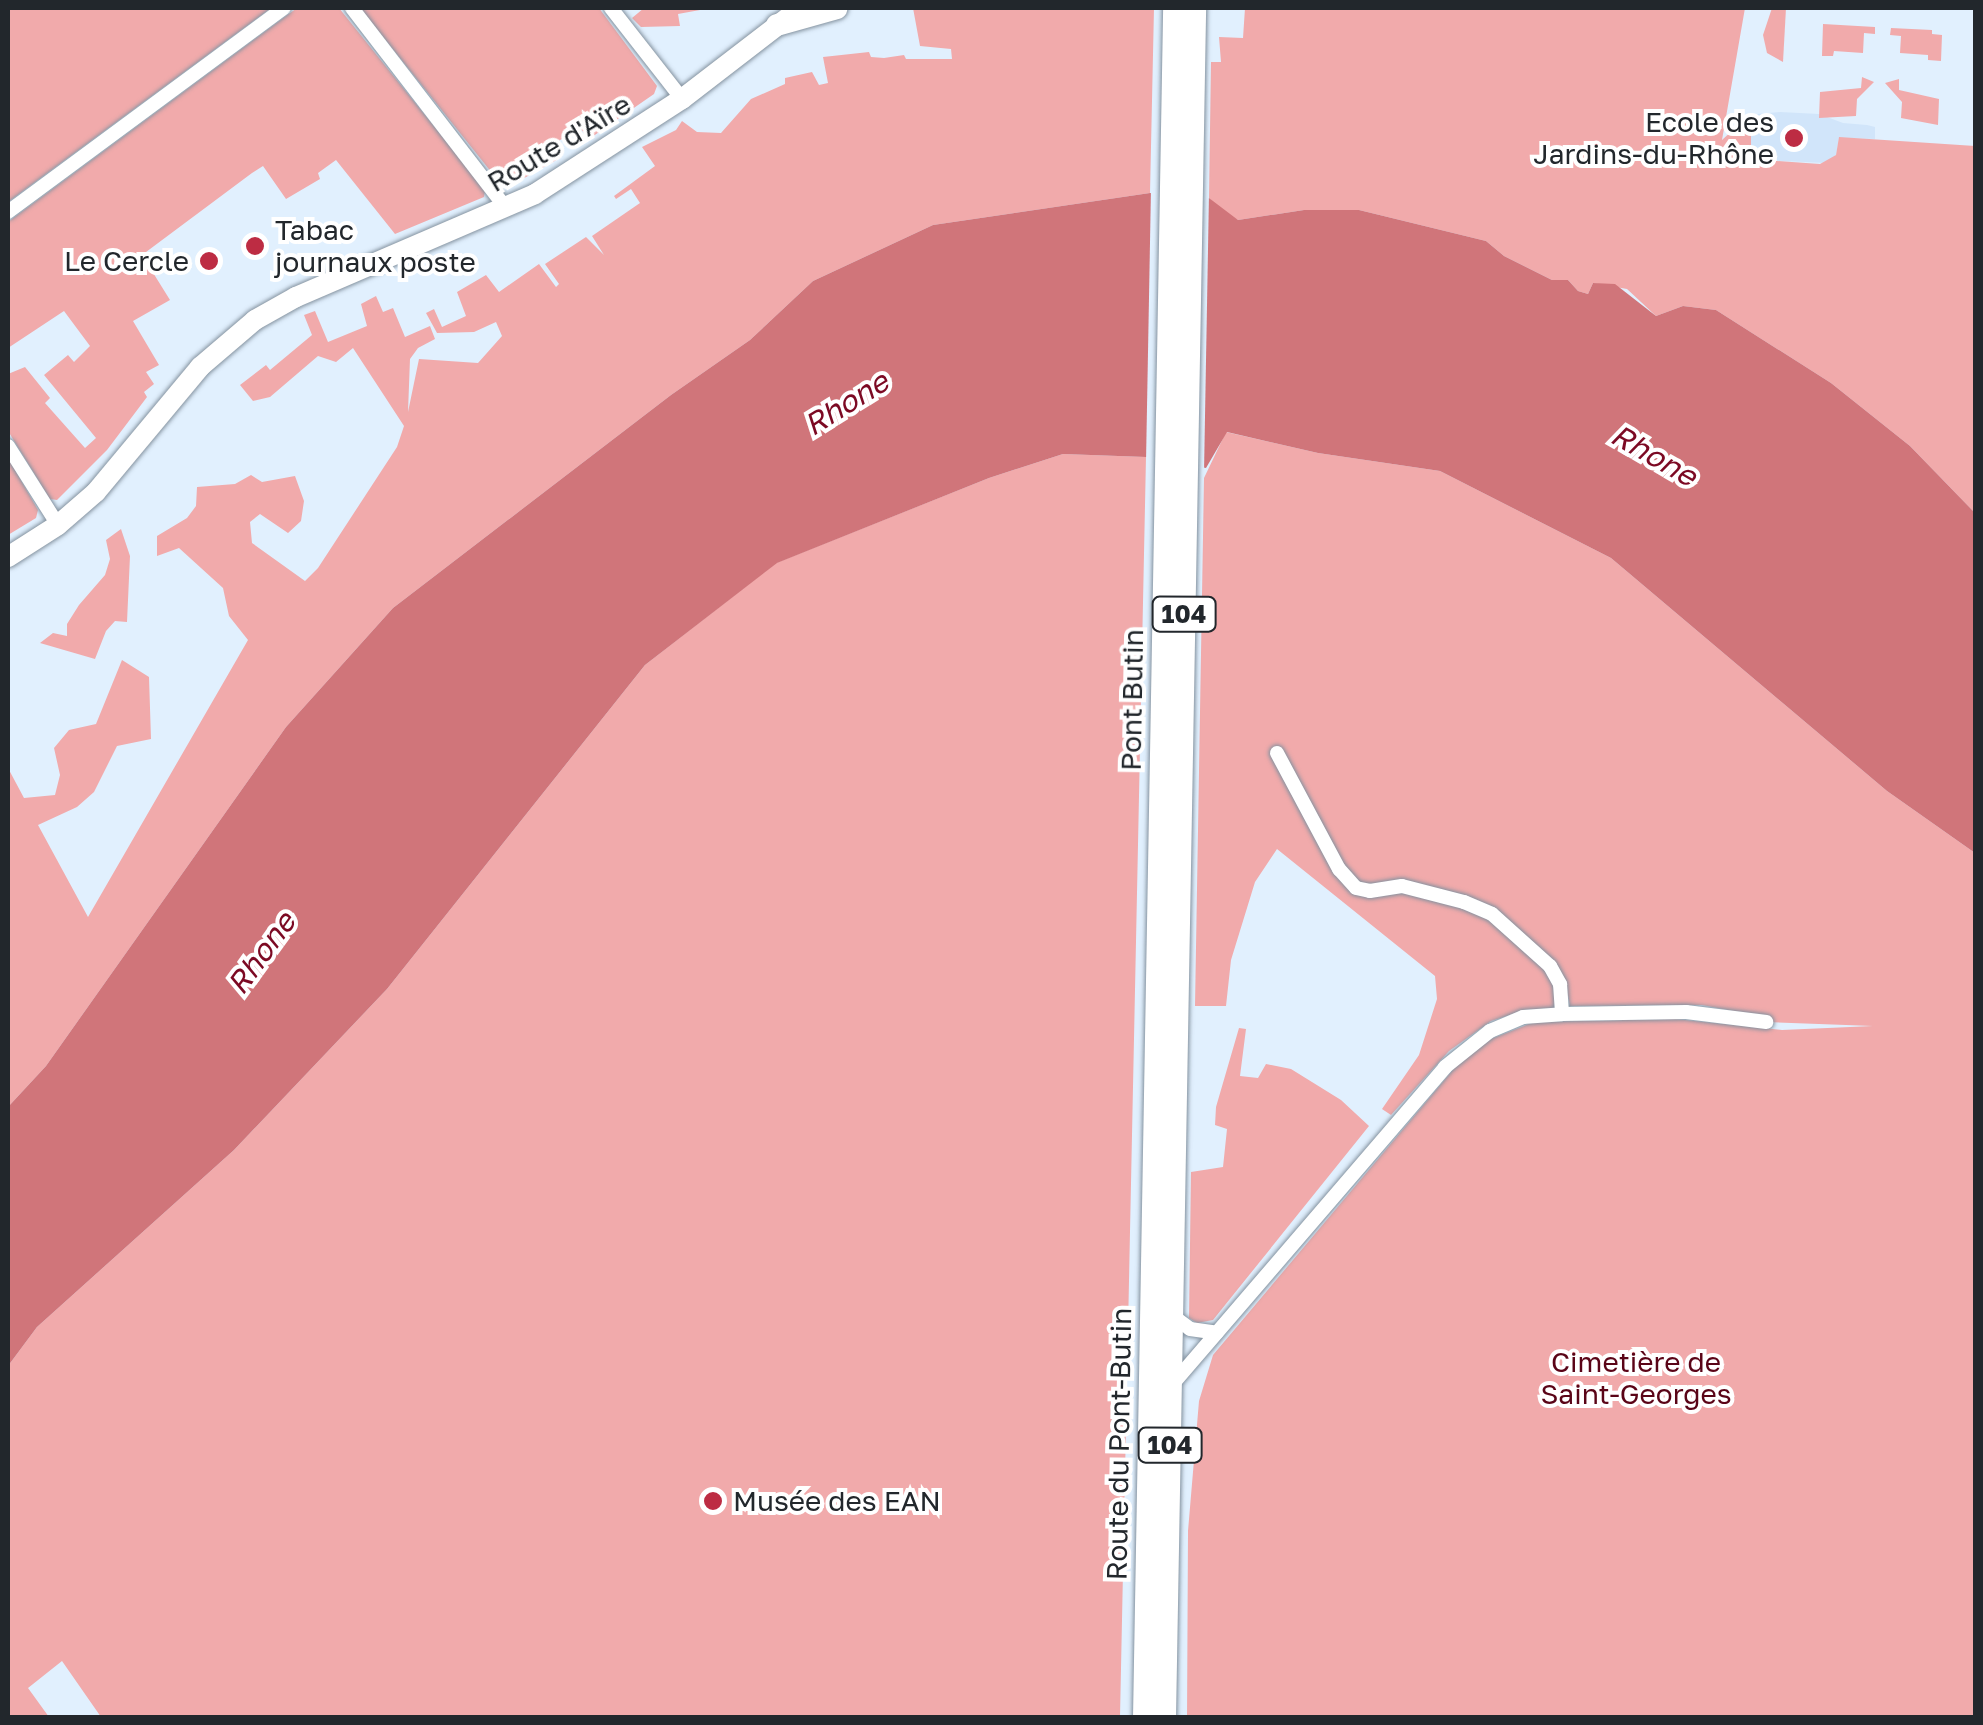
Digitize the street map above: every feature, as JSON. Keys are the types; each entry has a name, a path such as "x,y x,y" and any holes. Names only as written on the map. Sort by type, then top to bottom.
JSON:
{"main road":[{"path":"777,25 838,8"},
{"name":"104","path":"1174,8 1184,53"},
{"name":"104","path":"1184,53 1195,8"},
{"name":"Pont Butin","path":"1164,1172 1184,53"},
{"name":"Route du Pont-Butin","path":"1164,1172 1172,1316 1165,1718"},
{"name":"Route du Pont-Butin","path":"1144,1718 1164,1172"}],"street":[{"path":"8,212 284,8"},
{"path":"352,8 506,208"},
{"path":"612,8 682,99"},
{"name":"Route d'Aïre","path":"8,557 58,525 104,484 200,367 255,320 296,297 506,208 588,164 682,99 801,8"},
{"path":"8,446 58,525"},
{"path":"1277,753 1340,869 1356,888 1370,891 1402,886 1450,897 1492,914 1550,966 1560,984 1562,1014"},
{"name":"Route du Pont-Butin","path":"1171,1386 1455,1056 1512,1020 1562,1014 1686,1012 1766,1022"},
{"path":"1172,1316 1190,1329 1217,1333"}],"shaded area":[{"name":"Ecole des Jardins-du-Rhône","path":"1757,114 1819,114 1843,123 1875,127 1875,139 1839,138 1836,155 1826,163 1763,160 1751,148 1749,131 1756,128"}],"green space":[{"path":"8,8 271,8 8,202"},
{"path":"297,8 339,8 485,190 484,197 395,234 336,160 318,173 320,179 286,199 263,166 252,173 142,255 170,300 133,321 159,365 146,372 154,384 144,392 147,397 107,450 57,500 50,499 8,431 8,374 25,367 50,398 45,403 85,448 96,438 44,375 68,355 74,362 90,346 64,311 8,348 8,222"},
{"path":"360,8 599,8 657,86 654,94 589,139 580,128 552,145 560,158 510,186 500,183"},
{"path":"644,8 700,10 678,14 680,26 641,27 632,18"},
{"path":"913,8 1154,8 1150,193 933,225 813,281 750,340 671,395 393,608 286,727 46,1066 8,1107 8,768 24,798 55,795 60,775 54,748 69,730 96,724 122,660 149,677 151,739 117,746 94,792 77,807 38,825 88,917 248,640 229,616 223,588 179,548 157,556 157,536 187,518 196,506 197,487 235,484 251,475 262,482 295,476 304,501 301,521 288,533 260,514 250,522 252,543 305,581 318,568 397,447 404,426 353,348 336,362 318,356 270,397 253,401 240,385 266,365 270,370 312,335 304,315 315,311 328,342 367,326 361,304 376,296 383,312 393,308 405,337 430,326 435,339 418,348 410,359 408,412 419,359 478,363 502,336 496,322 474,332 437,333 426,313 434,309 442,327 466,316 457,292 486,275 499,292 539,264 556,287 559,284 545,264 586,237 604,255 592,236 640,203 631,189 616,199 614,196 655,166 642,147 676,130 682,121 697,132 721,133 751,99 785,84 785,78 812,72 819,85 828,83 823,57 869,52 871,57 952,59 951,49 920,46"},
{"path":"1245,8 1745,8 1722,140 1735,128 1751,128 1751,148 1763,160 1820,164 1836,155 1839,137 1975,146 1975,513 1910,446 1831,383 1716,310 1683,306 1656,316 1627,289 1593,283 1588,294 1578,291 1568,280 1552,280 1504,256 1486,241 1359,210 1304,210 1238,220 1228,216 1209,198 1211,62 1221,62 1219,37 1243,38"},
{"path":"1772,8 1786,8 1783,62 1767,53 1763,35"},
{"path":"1823,24 1875,27 1875,34 1864,33 1863,53 1834,51 1833,56 1822,56"},
{"path":"1891,28 1932,30 1932,34 1942,35 1941,61 1928,60 1928,55 1900,53 1901,36 1890,35"},
{"path":"1862,77 1874,82 1857,99 1856,116 1819,118 1820,92 1861,88"},
{"path":"1899,79 1899,90 1939,99 1938,125 1901,118 1902,102 1885,83"},
{"name":"Cimetière de Saint-Georges","path":"1226,432 1318,453 1440,471 1611,558 1887,791 1975,853 1976,1717 1187,1718 1188,1531 1199,1401 1213,1355 1458,1064 1491,1039 1534,1022 1675,1019 1782,1030 1873,1026 1766,1022 1759,1016 1702,1005 1570,1006 1568,995 1557,994 1554,1008 1525,1010 1491,1021 1449,1051 1391,1115 1382,1109 1419,1055 1437,999 1435,976 1277,849 1255,882 1231,960 1226,1006 1195,1006 1204,478"},
{"path":"1063,454 1146,457 1120,1717 101,1717 62,1661 28,1688 49,1717 8,1718 8,1366 37,1327 234,1150 387,989 645,665 776,563 989,478"},
{"path":"8,458 38,510 36,518 8,535"},
{"path":"121,529 130,556 127,622 115,621 106,631 95,659 40,643 53,633 67,636 67,624 105,575 110,559 106,540"},
{"path":"1239,1028 1246,1029 1240,1076 1258,1078 1266,1064 1291,1069 1341,1100 1369,1126 1213,1320 1197,1323 1189,1318 1191,1172 1223,1167 1227,1129 1215,1125 1216,1107"}],"water":[{"name":"Rhone","path":"1150,193 1209,198 1238,220 1304,210 1359,210 1486,241 1504,256 1552,280 1568,280 1578,291 1588,294 1593,283 1615,284 1656,316 1683,306 1716,310 1831,383 1910,446 1975,513 1975,853 1887,791 1611,558 1440,471 1318,453 1227,432 1206,468 1146,457 1063,454 989,478 777,563 645,665 387,989 234,1150 37,1327 8,1366 8,1107 46,1066 286,727 393,608 671,395 750,340 813,281 933,225"}],"pier":[{"path":"1151,188 1209,193 1204,473 1146,462"}],"place":[{"name":"Ecole des Jardins-du-Rhône","path":"1794,138"},
{"name":"Tabac journaux poste","path":"255,246"},
{"name":"Le Cercle","path":"209,261"},
{"name":"Musée des EAN","path":"713,1501"}]}
